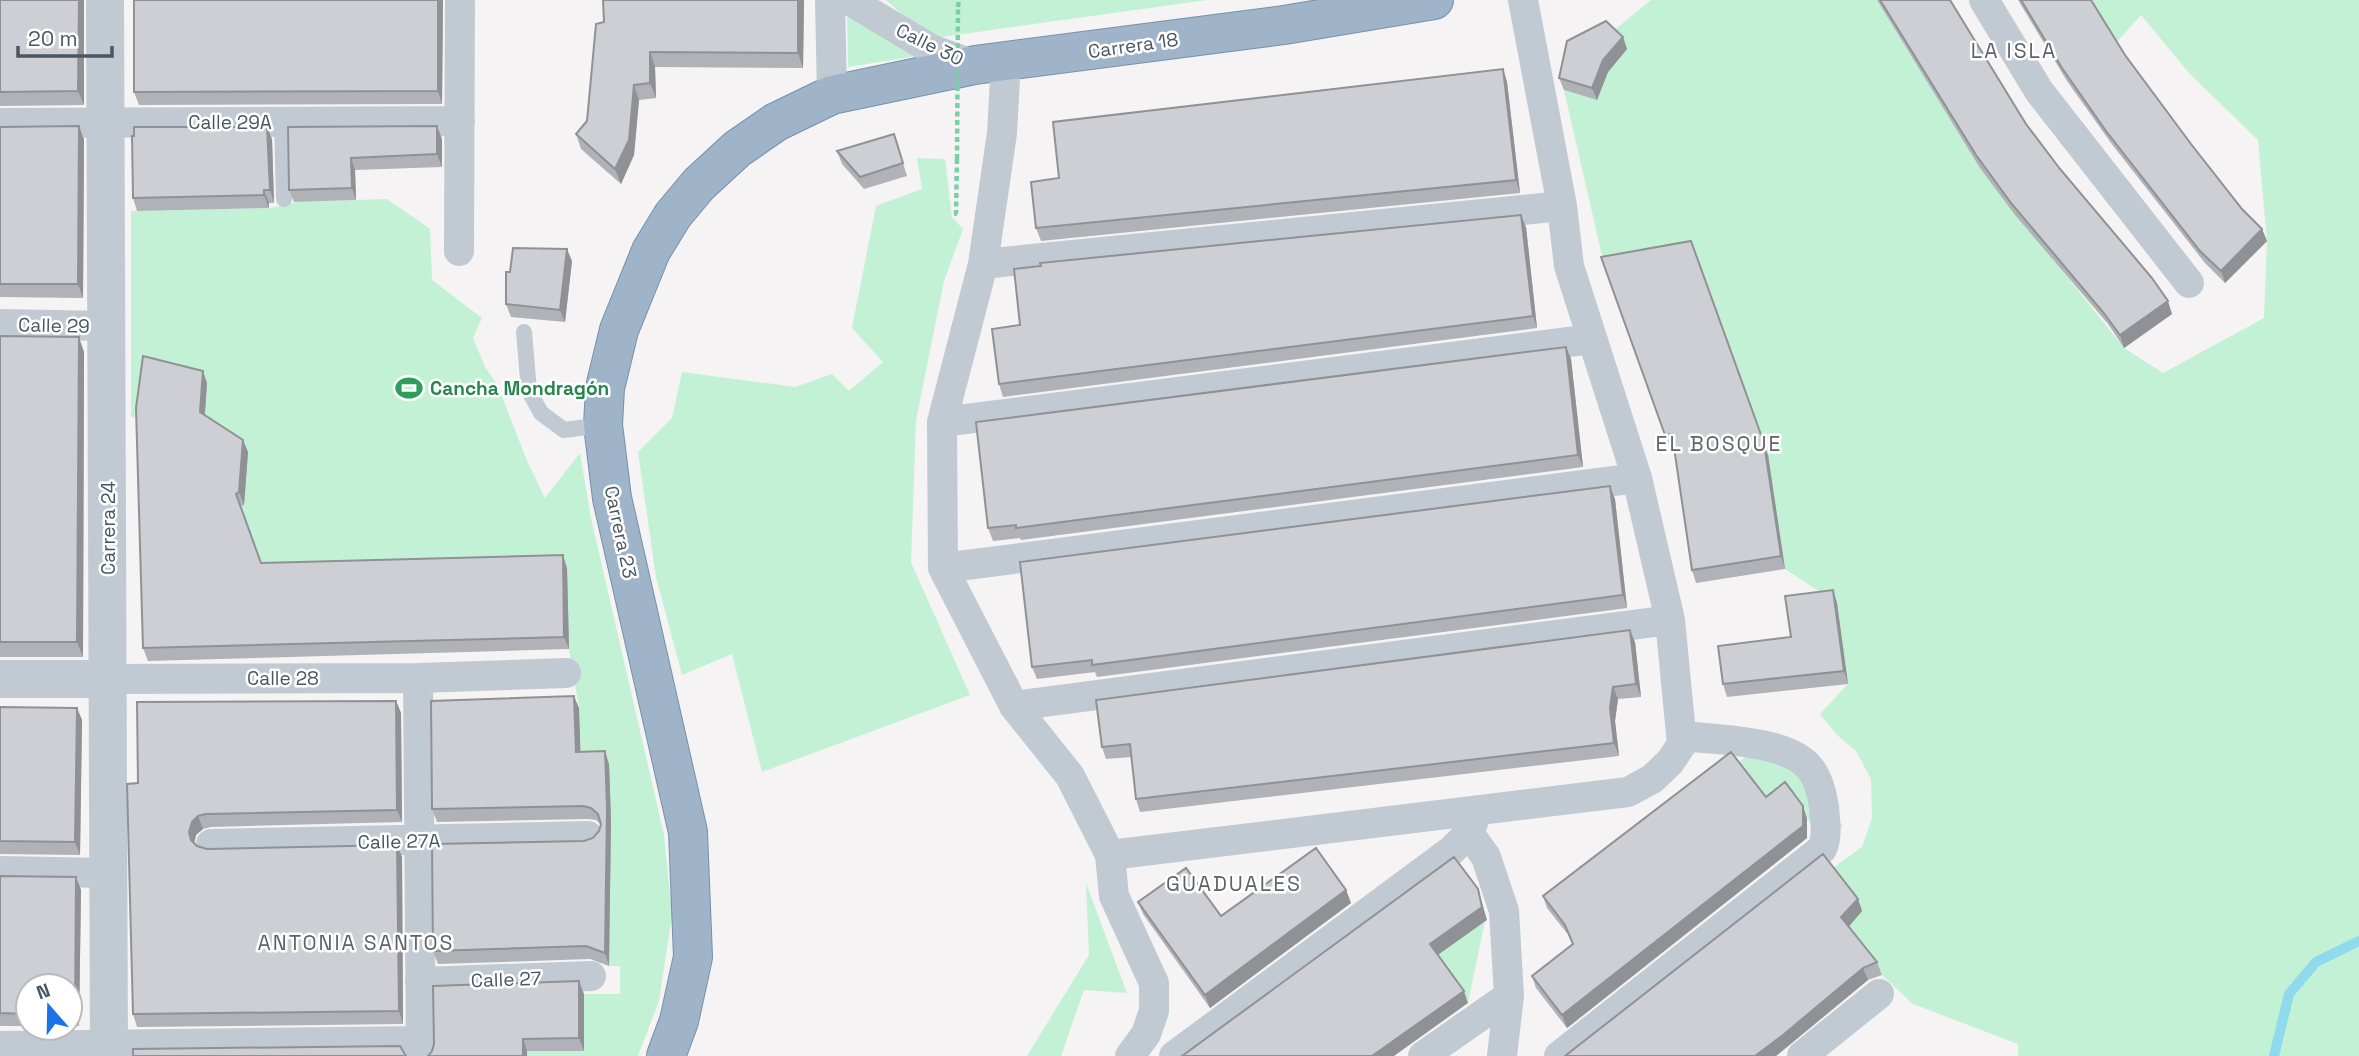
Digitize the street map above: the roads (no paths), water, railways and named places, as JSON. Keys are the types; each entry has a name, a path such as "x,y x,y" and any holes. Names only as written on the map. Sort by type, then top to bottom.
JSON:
{"highway":[{"name":"Carrera 18","path":"832,95 991,63 1284,25 1434,0"},
{"name":"Carrera 23","path":"666,1056 679,1021 693,957 688,832 612,498 603,425 605,388 619,330 651,251 673,215 699,184 737,149 776,122 832,95"}],"street":[{"name":"Carrera 24","path":"104,0 109,1050"},
{"path":"458,251 460,0"},
{"path":"830,0 832,95"},
{"name":"Calle 30","path":"849,0 931,49 991,63"},
{"path":"1110,855 1473,822 1628,792 1652,779 1670,762 1682,744 1670,620 1637,478 1569,266 1562,206 1523,0"},
{"path":"1984,0 2039,91 2189,283"},
{"path":"991,63 1002,133 983,264 942,422 943,568 1014,706 1070,776 1110,855 1114,897 1154,983 1154,1011 1146,1034 1130,1056"},
{"name":"Calle 29A","path":"0,123 460,121"},
{"path":"983,264 1562,206"},
{"name":"Calle 29","path":"0,324 107,326"},
{"path":"942,422 1592,340"},
{"path":"943,568 1637,478"},
{"path":"1014,706 1670,620"},
{"name":"Calle 28","path":"0,679 418,678 566,673"},
{"path":"0,1046 109,1050 421,1048 418,678"},
{"path":"1559,1056 1822,849 1826,840 1820,788 1810,768 1797,757 1748,744 1683,736"},
{"path":"1473,822 1504,911 1509,996 1502,1056"},
{"path":"1174,1056 1452,850 1473,822"},
{"name":"Calle 27A","path":"211,844 588,836"},
{"path":"0,871 108,873"},
{"name":"Calle 27","path":"420,982 591,976"},
{"path":"1802,1056 1879,993"},
{"path":"1423,1056 1509,996"}],"lane":[{"path":"282,123 284,199"},
{"path":"524,332 529,391 541,413 564,430 603,425"}],"waterway":[{"path":"2274,1056 2289,994 2316,962 2359,941"}],"place":[{"name":"Cancha Mondragón","path":"409,388"}],"district":[{"name":"LA ISLA","path":"2014,51"},
{"name":"EL BOSQUE","path":"1719,444"},
{"name":"GUADUALES","path":"1234,884"},
{"name":"ANTONIA SANTOS","path":"356,943"}]}
